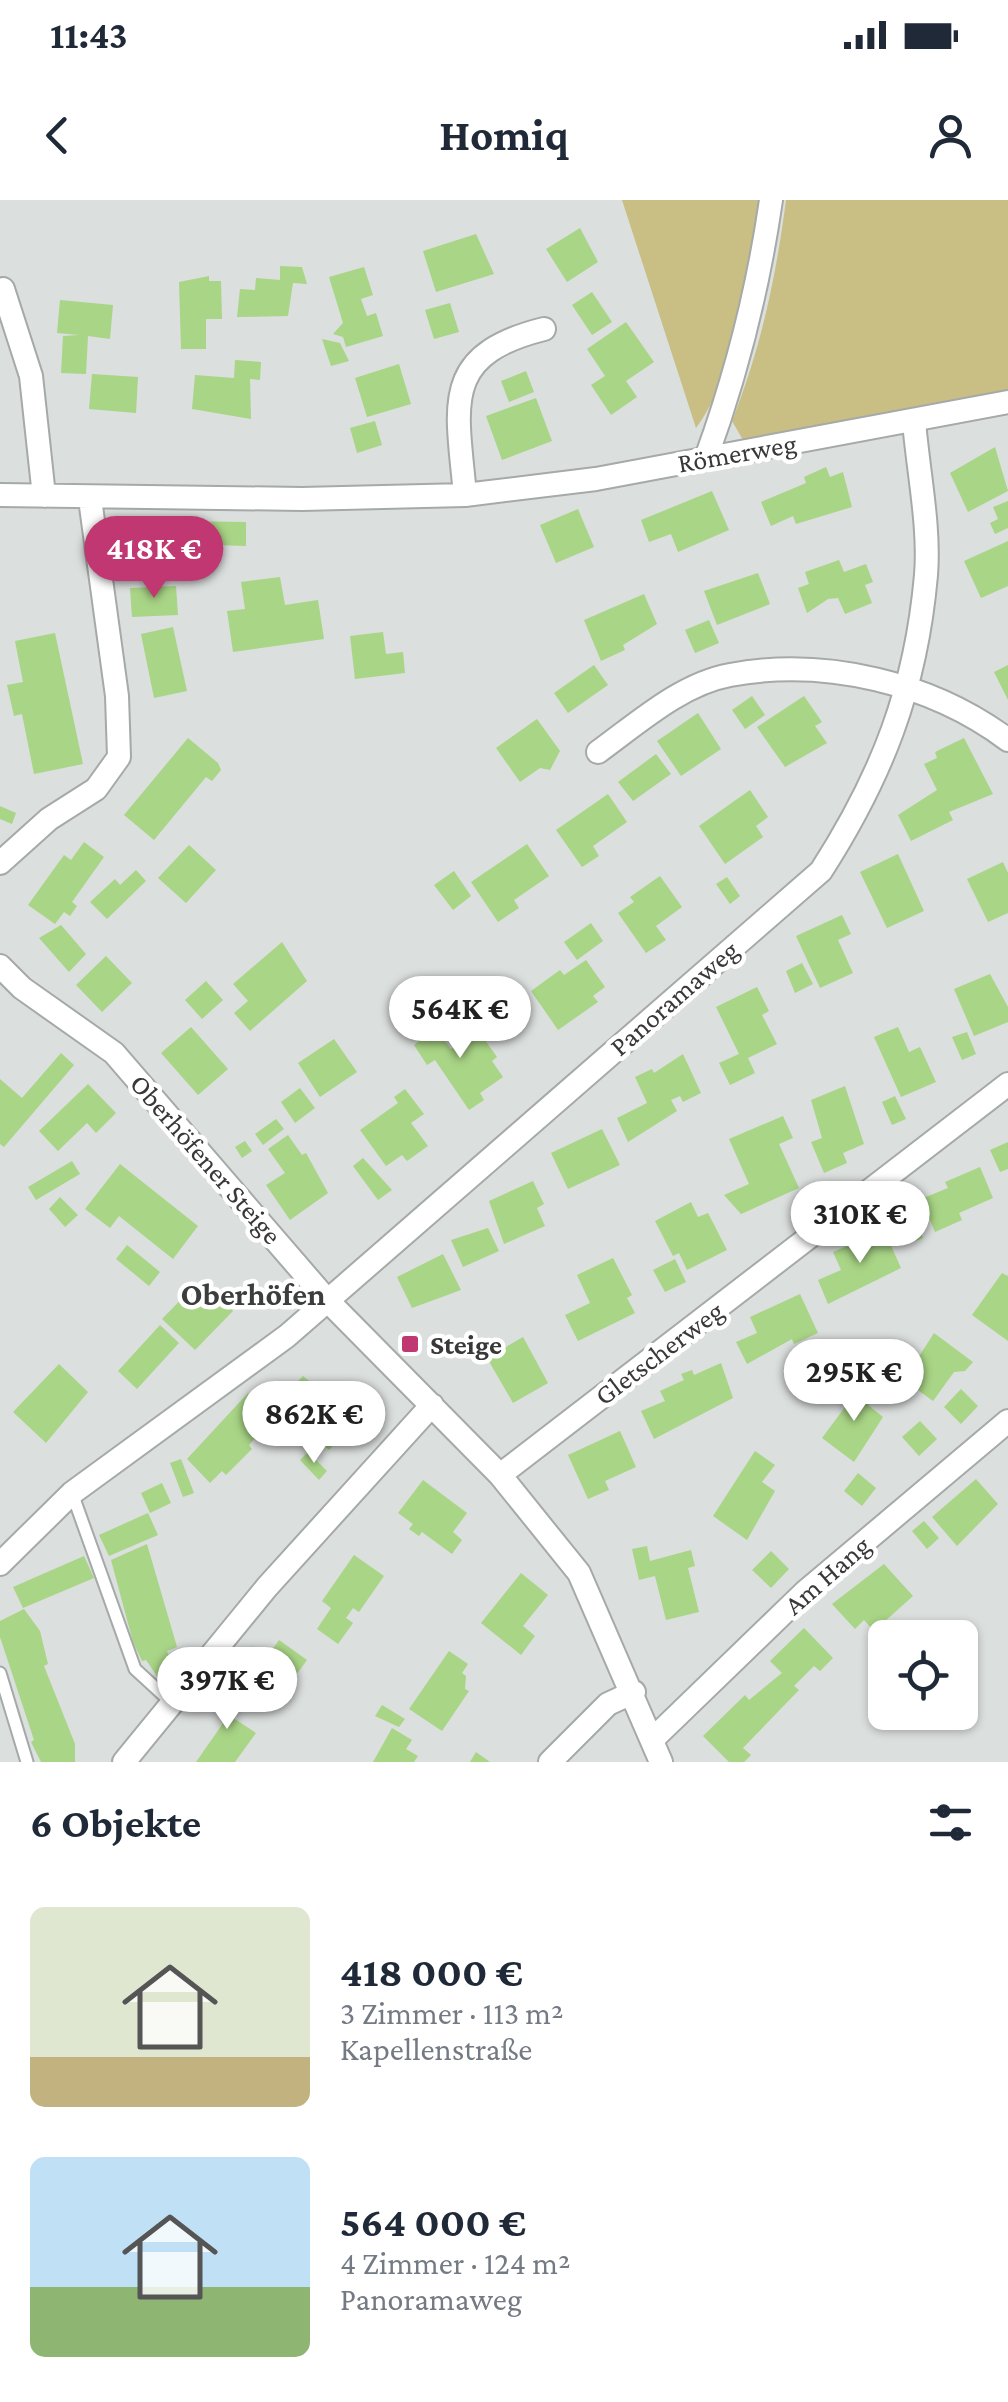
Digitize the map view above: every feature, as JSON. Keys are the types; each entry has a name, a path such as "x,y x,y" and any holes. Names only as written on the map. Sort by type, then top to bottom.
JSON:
{"street":[{"path":"706,458 736,376 761,274 772,200"},
{"path":"3,290 31,376 44,496"},
{"path":"464,495 458,412 465,379 481,354 506,338 544,329"},
{"name":"Römerweg","path":"0,495 90,499 464,495 596,479 1008,402"},
{"name":"Panoramaweg","path":"0,1564 72,1493 286,1336 822,871 858,814 888,751 906,686 926,572 914,421"},
{"path":"0,863 50,819 96,789 119,757 118,696 90,499"},
{"path":"598,752 666,703 730,675 804,671 906,686 973,714 1008,740"},
{"name":"Oberhöfener Steige","path":"0,966 11,988 114,1053 327,1300 500,1475 578,1573 634,1692 661,1762"},
{"name":"Gletscherweg","path":"500,1475 1008,1084"},
{"path":"124,1762 267,1586 432,1405"},
{"name":"Am Hang","path":"654,1738 806,1592 1008,1421"},
{"path":"550,1762 608,1704 634,1692"}],"lane":[{"path":"72,1493 134,1668 171,1702"},
{"path":"0,1673 27,1762"}],"shaded area":[{"path":"622,200 762,200 742,319 723,378 696,428"},
{"path":"786,200 1008,200 1008,392 743,440 732,421 766,312"}],"building":[{"path":"580,228 598,262 567,282 546,249"},
{"path":"476,234 494,274 436,292 423,251"},
{"path":"280,266 302,267 307,284 293,283 288,316 237,317 240,289 255,290 256,278 280,280"},
{"path":"364,267 373,295 361,299 367,316 376,313 383,336 346,347 343,337 333,334 343,323 329,277"},
{"path":"209,276 209,281 221,281 222,319 206,319 206,349 181,349 179,282"},
{"path":"592,292 612,322 592,335 572,305"},
{"path":"60,300 113,305 110,339 88,336 86,374 61,373 63,336 79,335 57,333"},
{"path":"450,303 459,332 434,339 425,310"},
{"path":"626,322 654,362 626,381 637,397 611,415 591,385 605,376 587,349"},
{"path":"322,339 340,343 349,361 331,366"},
{"path":"235,360 261,362 260,380 250,379 251,419 192,409 195,375 234,378"},
{"path":"399,364 411,404 367,417 355,378"},
{"path":"526,371 534,392 509,402 501,381"},
{"path":"92,374 138,377 136,413 89,409"},
{"path":"536,398 552,441 502,460 486,416"},
{"path":"375,421 382,445 357,453 350,428"},
{"path":"995,447 1008,491 968,512 950,473"},
{"path":"826,467 830,477 843,472 852,507 796,524 793,516 771,526 761,502 806,483 804,477"},
{"path":"712,491 729,530 678,552 671,534 649,542 641,520"},
{"path":"1008,501 1008,528 995,534 990,523 998,519 993,507"},
{"path":"578,509 594,547 556,563 540,525"},
{"path":"177,521 246,522 246,546 214,545 214,559 177,558"},
{"path":"125,527 164,529 162,560 124,558"},
{"path":"1008,541 1008,586 981,598 964,561"},
{"path":"839,560 844,572 866,564 873,582 865,585 872,603 845,614 838,598 828,599 807,613 798,588 809,584 805,572"},
{"path":"758,573 770,604 717,625 704,591"},
{"path":"280,577 285,605 318,600 324,639 233,652 227,611 245,609 241,582"},
{"path":"176,586 178,615 132,617 130,588"},
{"path":"644,594 657,624 623,645 625,650 601,661 584,620"},
{"path":"709,620 719,643 695,653 685,630"},
{"path":"173,627 187,691 154,698 141,634"},
{"path":"383,632 386,654 403,652 405,673 355,679 350,636"},
{"path":"55,633 83,764 34,774 22,714 14,716 7,685 23,682 15,641"},
{"path":"594,665 608,685 568,713 554,693"},
{"path":"1008,665 1008,700 994,672"},
{"path":"752,696 765,715 745,729 732,710"},
{"path":"804,696 822,722 815,726 827,743 785,767 757,727"},
{"path":"698,713 721,749 681,776 657,741"},
{"path":"537,719 560,751 550,770 540,768 520,782 496,748"},
{"path":"188,738 221,770 212,781 206,777 154,840 124,815"},
{"path":"964,738 993,794 949,812 953,820 911,841 898,815 937,790 924,764 937,758 935,752"},
{"path":"656,754 671,774 633,801 618,782"},
{"path":"750,790 768,817 756,826 763,837 725,864 699,826"},
{"path":"608,794 627,822 593,846 599,856 582,867 556,830"},
{"path":"0,806 16,813 12,824 0,819"},
{"path":"84,842 104,857 72,902 77,906 70,916 64,912 55,924 28,905 64,855 71,860"},
{"path":"527,844 549,876 514,900 519,908 498,922 471,882"},
{"path":"189,845 216,870 186,903 158,878"},
{"path":"898,854 924,911 887,928 860,872"},
{"path":"1003,862 1008,873 1008,913 988,922 967,879"},
{"path":"136,870 146,881 107,919 90,902 115,879 120,885"},
{"path":"454,871 471,896 453,910 434,885"},
{"path":"660,876 682,907 656,926 666,940 646,953 618,913 634,902 630,897"},
{"path":"727,877 740,896 730,904 716,884"},
{"path":"842,915 851,934 838,940 853,973 820,988 796,936"},
{"path":"591,923 603,941 577,960 564,942"},
{"path":"61,925 86,954 69,972 39,938"},
{"path":"282,942 307,981 250,1031 234,1013 248,1001 233,984"},
{"path":"106,956 132,983 102,1012 76,985"},
{"path":"586,960 605,987 593,996 598,1002 558,1030 531,991 560,970 564,975"},
{"path":"802,963 813,984 795,993 786,971"},
{"path":"990,974 1008,1007 1008,1022 974,1036 954,989"},
{"path":"206,981 223,1000 202,1019 185,1000"},
{"path":"757,987 769,1011 762,1015 777,1044 748,1058 755,1073 730,1085 719,1063 739,1054 716,1007"},
{"path":"426,1017 451,1049 478,1030 497,1057 492,1061 503,1077 480,1093 484,1100 469,1110 435,1060 427,1065 414,1045 419,1041 410,1028"},
{"path":"191,1027 228,1069 198,1095 161,1053"},
{"path":"898,1027 909,1052 920,1047 936,1082 901,1097 874,1037"},
{"path":"967,1032 976,1054 962,1060 952,1037"},
{"path":"334,1039 357,1072 320,1097 298,1063"},
{"path":"61,1053 74,1065 4,1147 0,1144 0,1079 22,1098"},
{"path":"683,1054 701,1093 683,1102 680,1096 671,1100 677,1111 628,1142 617,1118 647,1103 635,1077 652,1069 654,1073"},
{"path":"88,1084 116,1113 96,1133 87,1123 58,1151 39,1131"},
{"path":"845,1086 864,1144 843,1153 847,1163 824,1173 811,1142 822,1138 811,1100"},
{"path":"300,1088 315,1108 295,1123 281,1102"},
{"path":"405,1089 424,1114 411,1123 428,1146 407,1161 402,1155 386,1166 360,1130 398,1103 394,1097"},
{"path":"895,1096 906,1119 892,1125 882,1102"},
{"path":"783,1116 793,1138 779,1144 799,1188 741,1214 724,1195 749,1184 729,1139"},
{"path":"276,1119 284,1129 263,1145 255,1134"},
{"path":"602,1129 620,1165 568,1189 551,1153"},
{"path":"288,1135 302,1155 306,1153 328,1193 290,1220 266,1185 285,1173 268,1149"},
{"path":"245,1141 252,1151 242,1158 235,1147"},
{"path":"1008,1142 1008,1169 1000,1172 990,1150"},
{"path":"363,1158 392,1190 378,1200 353,1166"},
{"path":"72,1161 80,1174 36,1200 28,1187"},
{"path":"120,1164 198,1226 173,1259 119,1216 110,1228 85,1209"},
{"path":"980,1167 993,1198 959,1213 962,1220 935,1232 921,1199 948,1188 945,1182"},
{"path":"533,1181 544,1204 537,1208 545,1226 504,1244 489,1201"},
{"path":"60,1197 78,1215 65,1227 49,1209"},
{"path":"691,1202 698,1217 708,1213 727,1250 687,1270 679,1253 673,1256 655,1221"},
{"path":"914,1218 923,1238 913,1242 905,1222"},
{"path":"488,1228 499,1251 463,1267 451,1240"},
{"path":"884,1230 901,1268 828,1304 818,1280 841,1270 833,1252"},
{"path":"127,1245 160,1272 149,1286 116,1259"},
{"path":"443,1254 461,1290 412,1308 397,1277"},
{"path":"613,1258 632,1295 627,1298 635,1313 578,1341 565,1315 590,1303 577,1275"},
{"path":"675,1259 686,1282 665,1292 653,1270"},
{"path":"1002,1273 1008,1276 1008,1341 972,1315"},
{"path":"200,1280 233,1311 195,1350 162,1319"},
{"path":"800,1294 818,1333 794,1344 792,1339 747,1364 736,1342 757,1333 750,1317"},
{"path":"160,1325 179,1343 137,1389 118,1371"},
{"path":"934,1333 973,1362 965,1371 954,1372 933,1401 904,1380"},
{"path":"523,1337 548,1383 513,1403 487,1358"},
{"path":"721,1363 733,1398 654,1439 641,1411 665,1401 660,1391 684,1380 681,1374 692,1370 694,1375"},
{"path":"59,1364 88,1392 46,1443 13,1412"},
{"path":"303,1376 344,1409 340,1413 352,1426 329,1450 279,1400"},
{"path":"858,1381 876,1394 868,1405 883,1417 854,1462 822,1438 854,1395 850,1392"},
{"path":"961,1389 978,1406 961,1424 944,1407"},
{"path":"248,1393 259,1405 267,1397 285,1415 266,1430 256,1421 264,1409 250,1423 260,1433 249,1445 252,1449 226,1475 222,1471 210,1483 187,1459"},
{"path":"920,1421 937,1439 919,1456 902,1437"},
{"path":"620,1431 636,1467 605,1481 609,1490 588,1499 568,1455"},
{"path":"755,1451 775,1465 762,1482 775,1491 747,1540 713,1516"},
{"path":"308,1452 327,1471 319,1480 300,1460"},
{"path":"181,1459 194,1493 183,1497 170,1463"},
{"path":"858,1473 876,1488 862,1506 844,1491"},
{"path":"976,1479 998,1504 957,1546 932,1517"},
{"path":"423,1480 467,1513 453,1532 462,1540 452,1554 422,1532 419,1536 409,1529 413,1524 398,1513"},
{"path":"162,1483 171,1503 150,1513 141,1493"},
{"path":"148,1513 158,1535 109,1556 99,1535"},
{"path":"924,1521 939,1538 927,1549 912,1531"},
{"path":"147,1544 177,1647 167,1651 172,1664 167,1666 170,1674 159,1679 146,1660 142,1661 133,1642 111,1560"},
{"path":"647,1546 650,1561 691,1550 695,1566 688,1568 699,1612 666,1620 655,1576 639,1580 632,1549"},
{"path":"771,1551 789,1569 771,1588 752,1570"},
{"path":"354,1555 384,1576 359,1612 353,1608 346,1618 353,1623 338,1644 317,1629 331,1608 322,1601"},
{"path":"84,1556 94,1578 23,1608 13,1587"},
{"path":"884,1564 913,1596 886,1620 868,1620 868,1624 864,1620 855,1629 832,1604"},
{"path":"521,1573 548,1595 523,1626 535,1636 521,1655 481,1623"},
{"path":"24,1609 40,1631 48,1664 44,1666 75,1744 75,1762 41,1762 31,1742 34,1740 0,1637 0,1621"},
{"path":"804,1628 833,1658 820,1671 814,1666 794,1686 799,1690 743,1748 751,1755 744,1762 729,1762 703,1736 745,1695 749,1700 782,1673 770,1661"},
{"path":"279,1640 307,1660 283,1693 240,1663 252,1646 267,1657"},
{"path":"449,1651 468,1664 462,1673 466,1676 465,1689 469,1691 442,1731 409,1709"},
{"path":"224,1686 241,1698 229,1715 256,1733 235,1762 196,1762 226,1719 209,1707"},
{"path":"382,1705 405,1719 399,1727 375,1716"},
{"path":"392,1728 412,1740 406,1749 418,1756 414,1762 373,1762"},
{"path":"476,1752 490,1762 470,1762"}],"place":[{"name":"Steige","path":"410,1344"}],"district":[{"name":"Oberhöfen","path":"253,1294"}]}
